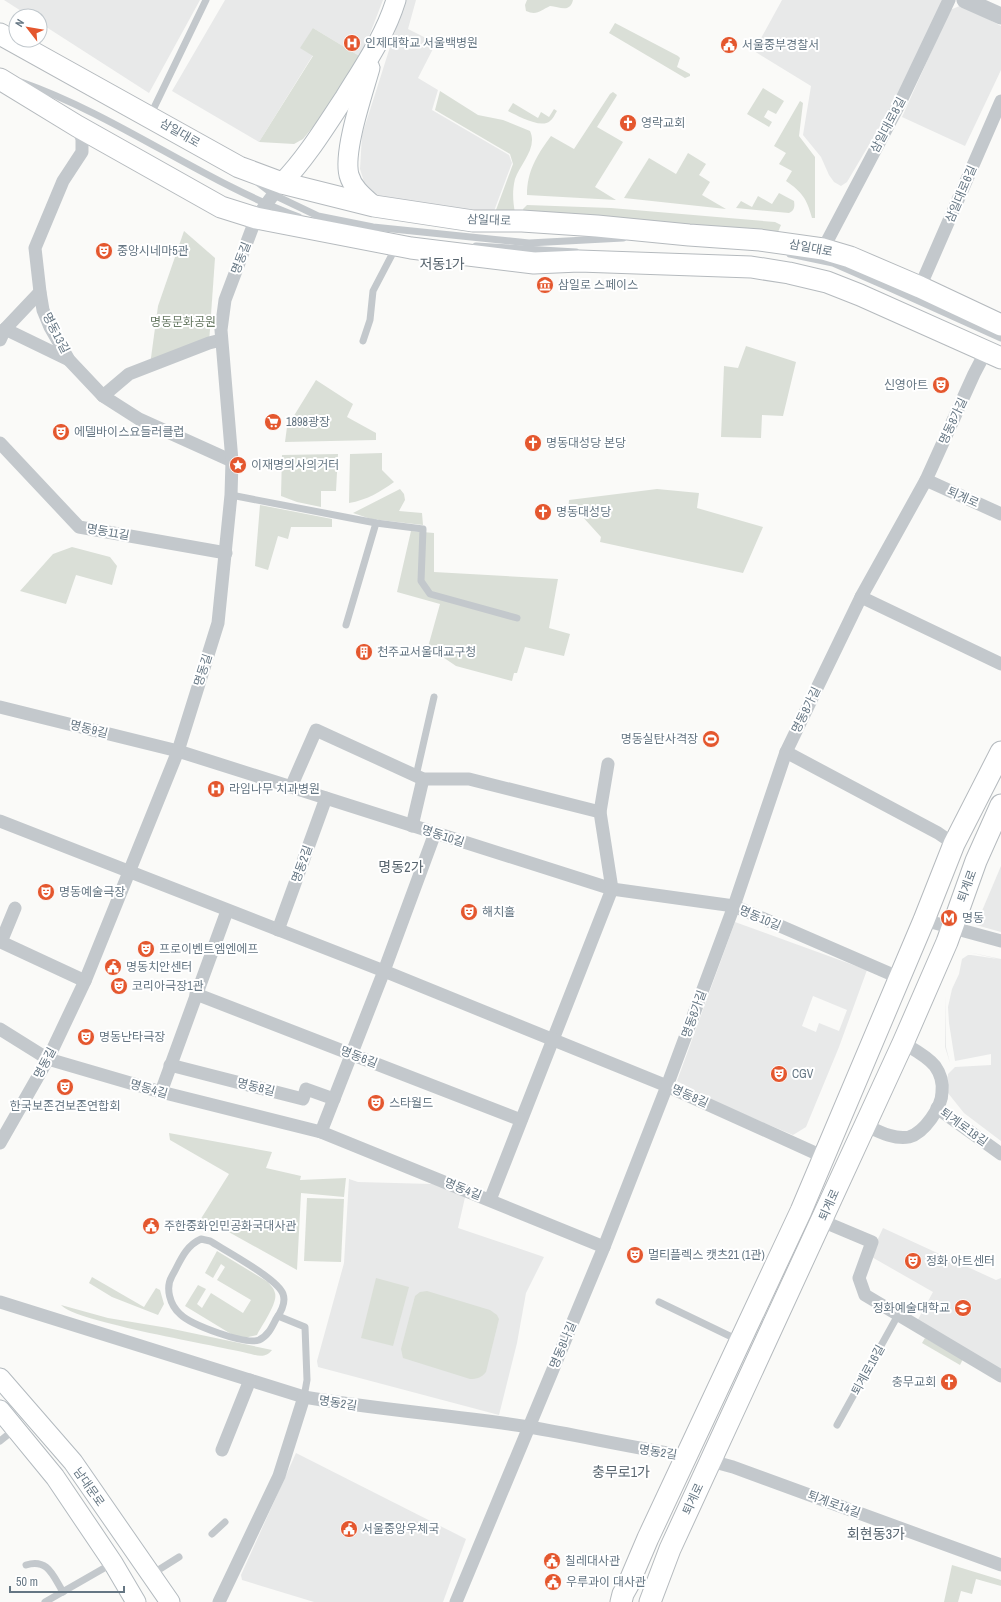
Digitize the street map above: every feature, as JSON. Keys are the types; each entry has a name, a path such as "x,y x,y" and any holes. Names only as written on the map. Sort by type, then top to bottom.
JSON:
{"main road":[{"path":"270,201 312,148 374,52 396,0"},
{"name":"삼일대로","path":"0,34 150,116 239,167 270,201 408,242 451,253 534,263 579,261 744,266 789,272 827,282 860,295 999,338"},
{"path":"374,52 347,160 349,176 356,190 374,206"},
{"name":"삼일대로","path":"0,79 78,126 222,207 270,201 374,206 473,221 575,225 760,240 823,249 850,257 920,287 999,338"},
{"name":"퇴계로","path":"621,1599 801,1211 900,978 954,844 1001,752"},
{"name":"퇴계로","path":"650,1602 670,1549 903,1043 995,828 1001,805"},
{"name":"남대문로","path":"0,1378 72,1462 170,1602"},
{"name":"남대문로","path":"0,1410 55,1477 114,1563 136,1602"}],"street":[{"name":"삼일대로8길","path":"823,249 899,105 949,0"},
{"path":"965,0 1001,16"},
{"name":"삼일대로6길","path":"920,287 1001,101"},
{"name":"명동13길","path":"78,126 82,140 82,152 63,181 35,248 40,292 50,327 69,360 103,396 139,420 232,460"},
{"name":"명동길","path":"0,1143 48,1059 85,981 178,751 218,623 231,495 232,460 221,340 222,320 225,300 270,201"},
{"path":"40,292 3,334 69,360"},
{"name":"명동8가길","path":"667,1086 734,906 786,752 861,597 926,480 974,374 999,338"},
{"path":"103,396 129,374 209,342 221,340"},
{"name":"명동11길","path":"0,443 79,527 226,553"},
{"name":"퇴계로","path":"926,480 1001,514"},
{"path":"861,597 1001,664"},
{"name":"명동9길","path":"0,707 178,751"},
{"path":"291,787 316,730 419,777 469,779 600,812"},
{"name":"명동10길","path":"178,751 612,889 734,906 900,978"},
{"path":"786,752 938,833 954,844"},
{"path":"490,1200 612,889 600,812 608,764"},
{"name":"명동10길","path":"412,826 419,777"},
{"name":"명동2길","path":"278,930 326,798"},
{"path":"0,821 128,872"},
{"path":"322,1132 435,833"},
{"name":"명동8길","path":"128,872 384,971 667,1086 824,1157"},
{"path":"15,908 1,942 85,981"},
{"path":"161,1092 227,910"},
{"path":"924,920 1001,941"},
{"name":"명동6길","path":"196,994 521,1120"},
{"name":"명동4길","path":"0,1029 48,1059 161,1092 322,1132 604,1247"},
{"name":"퇴계로18길","path":"903,1043 926,1057 935,1066 941,1079 943,1093 937,1108 1001,1154"},
{"name":"명동8길","path":"170,1065 303,1099 306,1089 334,1099"},
{"name":"명동8나길","path":"456,1602 604,1247 667,1086"},
{"path":"865,1125 890,1135 907,1137 913,1135 927,1124 937,1108"},
{"path":"822,1221 872,1242 859,1278 865,1295 1001,1376"},
{"name":"명동2길","path":"0,1302 304,1397 529,1427 687,1456"},
{"path":"222,1450 250,1380"},
{"path":"219,1602 279,1476 304,1397"},
{"name":"퇴계로14길","path":"711,1461 733,1467 1001,1565"}],"lane":[{"path":"150,116 206,0"},
{"path":"0,74 50,92 230,188 318,216 373,227 530,243 677,234"},
{"path":"652,236 748,247"},
{"path":"363,341 370,320 373,291 408,242 440,244"},
{"path":"471,246 580,252"},
{"name":"삼일대로","path":"786,254 833,263 999,338"},
{"path":"658,256 757,261 829,275 999,338"},
{"path":"231,495 376,523 423,529 421,581 430,594 517,618"},
{"path":"346,624 376,523"},
{"path":"419,777 434,697"},
{"path":"201,1239 210,1241 274,1281 283,1293 284,1302 278,1316 267,1334 261,1339 253,1341 231,1338 180,1315 174,1307 167,1286 188,1248 194,1242 201,1239"},
{"path":"659,1302 740,1341"},
{"name":"퇴계로16길","path":"837,1425 898,1314"},
{"path":"278,1316 305,1328 307,1380 304,1397"},
{"path":"0,1441 16,1429"},
{"path":"212,1534 225,1522"},
{"path":"152,1575 179,1557"},
{"path":"26,1565 34,1562 45,1566 50,1570 63,1592"},
{"path":"45,1602 114,1563"}],"shaded area":[{"path":"4,0 200,0 149,93 48,28 48,8 16,8"},
{"path":"225,0 383,0 361,57 313,28 313,55 259,142 172,91"},
{"path":"405,0 416,0 408,29 436,43 418,78 438,90 432,110 509,155 512,163 494,211 497,218 374,196 365,185 360,169 362,135"},
{"path":"782,0 943,0 902,89 847,182 841,186 834,182 829,175 821,157 803,135 811,86 754,51"},
{"path":"962,5 1001,26 1001,70 965,146 902,117 950,10"},
{"path":"1001,866 1001,932 976,925"},
{"path":"735,922 867,970 839,1047 806,1127 793,1135 717,1103 677,1081","holes":["813,996 847,1010 839,1031 819,1023 816,1032 802,1026"]},
{"path":"968,952 1001,959 1001,1141 964,1113 948,1093 948,1074 955,1067 991,1065 991,1054 955,1061 948,1007 952,989 959,974 962,959 968,955 971,955 998,959"},
{"path":"945,995 946,1047 950,1063 945,1047"},
{"path":"349,1179 358,1182 432,1184 466,1193 458,1228 544,1257 526,1293 517,1343 499,1415 318,1367 317,1361 344,1263"},
{"name":"정화예술대학교","path":"883,1228 996,1280 1001,1278 1001,1376 915,1325 933,1292 870,1256"},
{"name":"서울중앙우체국","path":"296,1453 466,1539 443,1602 314,1602 242,1580 241,1575"}],"green space":[{"path":"527,0 573,0 570,7 567,8 550,6 539,12 533,13 526,11 525,5"},
{"path":"615,23 678,56 680,58 677,67 690,74 690,76 685,78 609,33"},
{"path":"313,28 361,57 348,84 303,139 294,144 259,142 313,56 300,48"},
{"path":"763,88 784,101 776,114 768,110 764,117 772,122 769,127 747,114"},
{"path":"440,91 478,115 503,120 530,131 532,144 517,173 514,183 513,196 515,213 498,216 496,210 513,164 510,154 435,110"},
{"path":"613,92 617,95 597,127 623,142 595,187 616,200 527,195 527,186 531,171 541,150 551,136 574,149 610,94"},
{"path":"800,101 803,103 799,136 815,157 815,218 812,218 803,196 786,181 792,171 779,164 786,153 774,146"},
{"path":"513,103 538,118 541,112 549,117 554,109 557,111 550,121 541,124 535,123 508,111"},
{"path":"688,153 706,164 699,175 710,182 702,195 726,209 624,198 649,158 676,174"},
{"path":"779,193 794,201 794,208 791,212 736,208 741,201 752,207 758,196 772,204"},
{"path":"527,205 611,208 775,222 781,225 778,232 524,212 523,209"},
{"name":"명동문화공원","path":"184,231 215,258 209,343 150,365 158,306"},
{"path":"746,346 796,362 783,416 762,415 761,438 721,437 724,366 738,368"},
{"path":"316,380 353,404 347,417 376,433 376,440 285,442 287,427"},
{"path":"382,453 382,470 394,482 373,495 362,500 349,503 350,454"},
{"path":"338,454 336,491 321,491 321,507 297,502 281,496 282,455"},
{"path":"400,489 404,494 405,500 399,511 422,513 423,525 371,519 353,513"},
{"path":"657,489 699,493 697,508 763,527 743,573 600,542 601,537 581,515 568,513 569,500"},
{"path":"260,505 332,519 332,527 291,527 288,539 278,536 268,570 255,566"},
{"path":"411,531 434,533 434,572 558,579 549,628 570,634 564,656 525,647 517,673 514,673 512,681 456,666 428,647 440,604 397,592"},
{"path":"72,547 110,557 117,566 112,585 76,575 66,604 20,591 53,554"},
{"path":"169,1133 272,1152 266,1168 301,1176 300,1180 346,1178 344,1197 301,1193 297,1270 209,1221 197,1225 229,1174 170,1140"},
{"path":"307,1198 344,1199 341,1262 304,1261"},
{"path":"217,1251 268,1282 274,1290 274,1302 257,1335 244,1338 236,1337 185,1306 198,1285 206,1289 197,1304 202,1308 211,1293 243,1313 251,1300 217,1280 225,1267 221,1264 213,1278 205,1273"},
{"path":"92,1277 144,1307 156,1288 160,1290 164,1304 158,1315 112,1297 89,1283"},
{"path":"376,1278 409,1287 393,1346 361,1338"},
{"path":"427,1291 490,1310 497,1315 499,1319 486,1372 481,1377 470,1379 403,1358 401,1349 415,1296 420,1292"},
{"path":"61,1305 108,1318 168,1328 272,1350 270,1353 262,1356 150,1333 92,1319 72,1312"},
{"path":"925,1338 963,1359 960,1365 922,1343"},
{"path":"952,1565 1001,1580 1001,1586 976,1579 972,1594 961,1591 958,1602 944,1602"}],"place":[{"name":"인제대학교 서울백병원","path":"352,43"},
{"name":"서울중부경찰서","path":"729,45"},
{"name":"영락교회","path":"628,123"},
{"name":"중앙시네마5관","path":"104,251"},
{"name":"삼일로 스페이스","path":"545,285"},
{"name":"신영아트","path":"941,385"},
{"name":"1898광장","path":"273,422"},
{"name":"에델바이스요들러클럽","path":"61,432"},
{"name":"명동대성당 본당","path":"533,443"},
{"name":"이재명의사의거터","path":"238,465"},
{"name":"명동대성당","path":"543,512"},
{"name":"천주교서울대교구청","path":"364,652"},
{"name":"명동실탄사격장","path":"711,739"},
{"name":"라임나무 치과병원","path":"216,789"},
{"name":"명동예술극장","path":"46,892"},
{"name":"해치홀","path":"469,912"},
{"name":"명동","path":"949,918"},
{"name":"프로이벤트엠엔에프","path":"146,949"},
{"name":"명동치안센터","path":"113,967"},
{"name":"코리아극장1관","path":"119,986"},
{"name":"명동난타극장","path":"86,1037"},
{"name":"CGV","path":"779,1074"},
{"name":"한국보존견보존연합회","path":"65,1087"},
{"name":"스타월드","path":"376,1103"},
{"name":"주한중화인민공화국대사관","path":"151,1226"},
{"name":"멀티플렉스 캣츠21 (1관)","path":"635,1255"},
{"name":"정화 아트센터","path":"913,1261"},
{"name":"정화예술대학교","path":"963,1308"},
{"name":"충무교회","path":"949,1382"},
{"name":"서울중앙우체국","path":"349,1529"},
{"name":"칠레대사관","path":"552,1561"},
{"name":"우루과이 대사관","path":"553,1582"}],"district":[{"name":"저동1가","path":"442,264"},
{"name":"명동2가","path":"401,867"},
{"name":"충무로1가","path":"621,1472"},
{"name":"회현동3가","path":"876,1534"}]}
